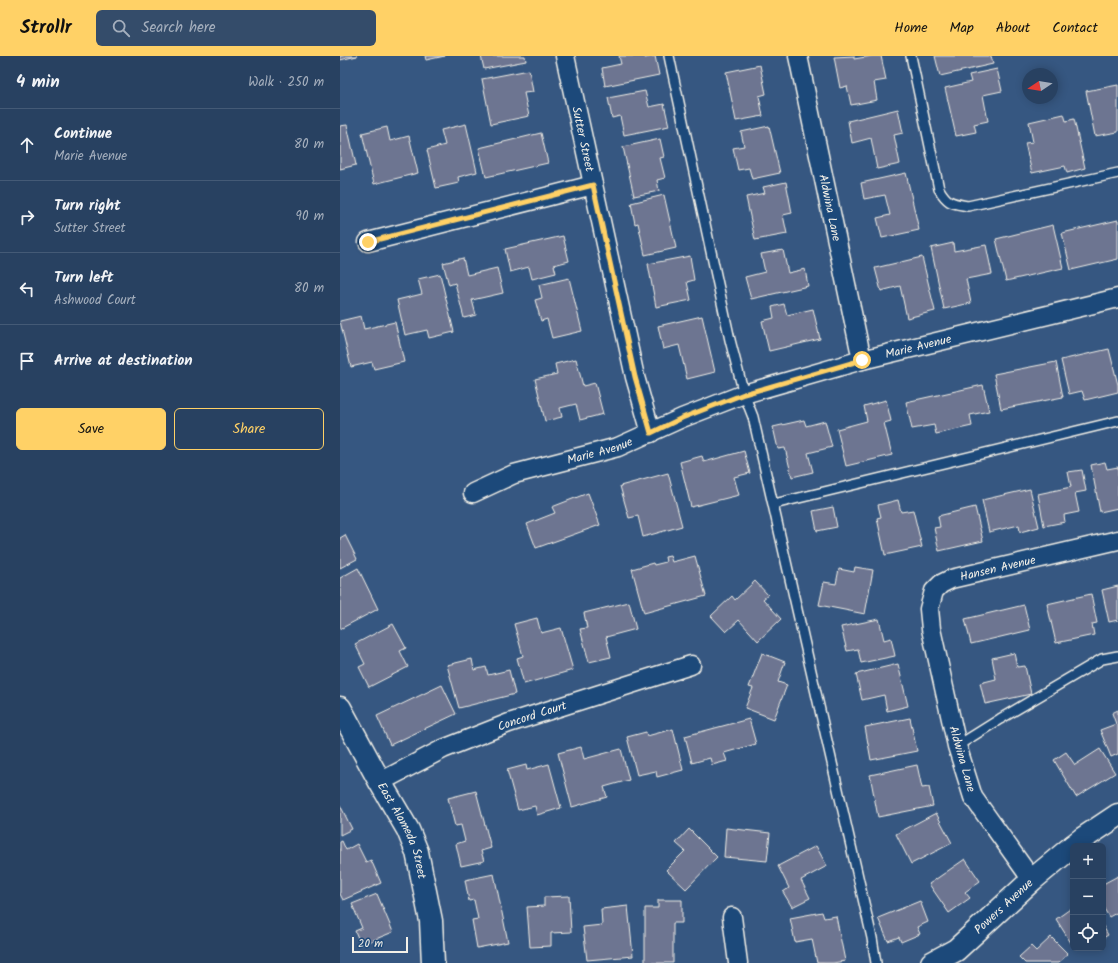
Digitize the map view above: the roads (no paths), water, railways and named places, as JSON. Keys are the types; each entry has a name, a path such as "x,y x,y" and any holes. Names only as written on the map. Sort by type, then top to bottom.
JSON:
{"street":[{"name":"Sutter Street","path":"565,56 635,377 651,433"},
{"name":"Aldwina Lane","path":"798,56 862,360"},
{"path":"368,242 593,185"},
{"name":"Marie Avenue","path":"474,493 514,474 618,446 651,433 682,418 744,394 862,360 1118,298"},
{"name":"Hansen Avenue","path":"935,644 931,629 930,609 934,591 941,584 951,579 1118,540"},
{"name":"Aldwina Lane","path":"935,644 957,746 973,797 1032,880"},
{"name":"Concord Court","path":"380,782 444,749 509,723 691,665"},
{"name":"East Alameda Street","path":"340,708 408,830 417,852 431,921 433,963"},
{"name":"Powers Avenue","path":"1077,843 1118,815"},
{"name":"Powers Avenue","path":"932,963 956,950 1032,880 1070,848"},
{"path":"732,917 738,963"}],"lane":[{"path":"670,56 730,340 744,394 753,416 774,504 870,930 876,963"},
{"path":"911,56 939,190 945,199 951,203 968,206 1118,172"},
{"path":"774,504 1118,421"},
{"path":"957,746 1102,659 1118,656"}]}
